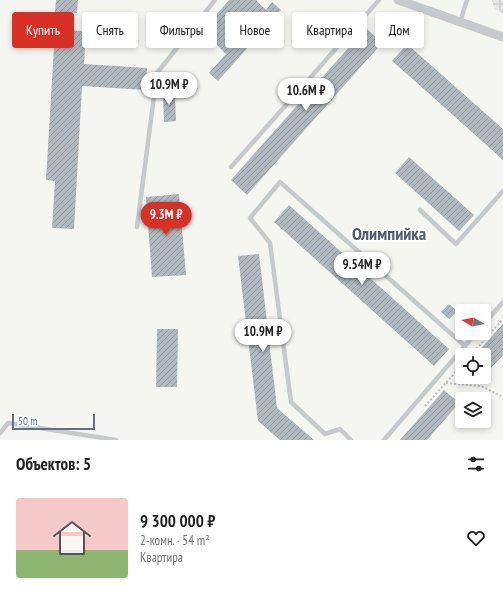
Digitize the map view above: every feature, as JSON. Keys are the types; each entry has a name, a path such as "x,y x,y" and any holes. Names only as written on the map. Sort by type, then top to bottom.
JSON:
{"street":[{"path":"398,0 503,37"}],"lane":[{"path":"137,227 157,73 215,0"},
{"path":"231,167 379,0"},
{"path":"460,22 467,0"},
{"path":"351,440 340,430 325,434 291,402 270,243 250,218 280,182 465,346"},
{"path":"420,210 456,244 503,191"},
{"path":"491,316 503,302"},
{"path":"384,440 470,340"},
{"path":"0,433 8,423 116,440"}],"path":[{"path":"477,348 503,319"},
{"path":"425,406 455,373"},
{"path":"446,383 481,386 503,397"}],"shaded area":[{"path":"492,0 503,0 503,13 495,9"}],"building":[{"path":"56,0 78,0 77,13 55,12"},
{"path":"229,0 256,0 266,10 272,2 281,10 279,12 225,12 225,48 247,48 218,81 209,73 226,54 217,45 217,14"},
{"path":"367,29 375,36 375,48 378,48 247,195 231,180 348,48 367,48"},
{"path":"74,31 82,31 82,48 85,48 84,64 147,68 146,90 82,86 74,229 52,228 55,181 46,180 54,48 74,48"},
{"path":"403,48 412,48 503,129 503,160 425,90 392,61"},
{"path":"163,91 175,91 176,121 164,122"},
{"path":"409,157 474,215 459,231 395,173"},
{"path":"179,194 186,275 152,277 146,197"},
{"path":"289,205 449,349 434,366 274,222"},
{"path":"259,254 277,408 314,440 280,440 258,421 238,256"},
{"path":"449,304 455,309 455,313 449,319 441,312"},
{"path":"503,324 503,355 491,368 491,348 481,348 489,340 491,340 491,337"},
{"path":"157,329 178,329 177,387 156,387"},
{"path":"444,390 455,400 455,408 427,440 400,440"}],"district":[{"name":"Олимпийка","path":"389,233"}]}
